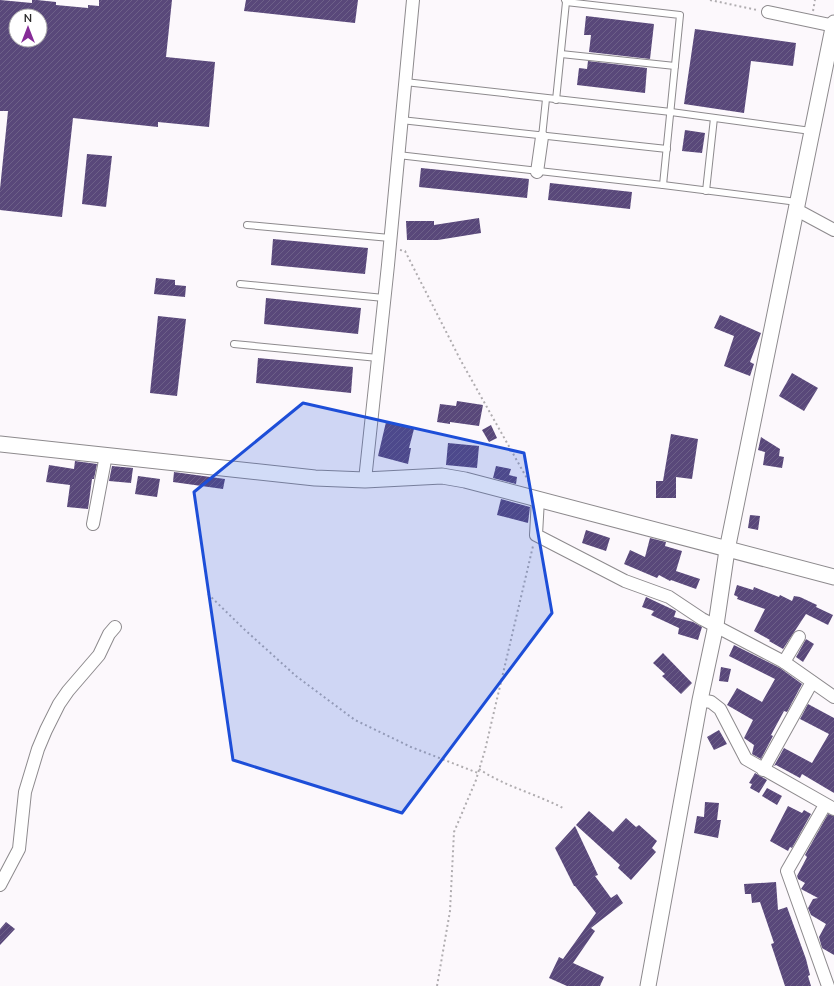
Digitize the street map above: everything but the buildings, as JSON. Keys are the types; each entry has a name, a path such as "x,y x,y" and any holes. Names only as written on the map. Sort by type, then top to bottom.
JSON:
{"street":[{"path":"365,480 390,244 413,0"},
{"path":"648,986 700,700 716,625 728,550 811,131 834,25 768,12"},
{"path":"538,172 542,136"},
{"path":"796,206 834,230"},
{"path":"0,444 315,478 365,480 442,476 534,498 834,577"},
{"path":"94,524 106,455"},
{"path":"534,498 536,534 625,581 669,597 702,619 784,662 834,697"},
{"path":"0,885 19,849 25,792 41,743 59,704 68,691 99,655 109,634 115,627"},
{"path":"784,662 799,637"},
{"path":"763,770 812,682"},
{"path":"700,700 711,702 720,709 746,759 830,807 787,871 830,981"}],"lane":[{"path":"556,100 565,1 680,15 663,185"},
{"path":"561,54 674,66"},
{"path":"405,82 671,112 811,131"},
{"path":"542,136 546,99"},
{"path":"706,190 714,118"},
{"path":"401,120 667,149"},
{"path":"398,155 706,190 796,206"},
{"path":"247,225 390,244"},
{"path":"240,284 384,298"},
{"path":"234,344 378,358"}],"path":[{"path":"710,0 768,12"},
{"path":"813,12 815,0"},
{"path":"390,244 406,251 461,361 531,487 534,498"},
{"path":"437,986 450,911 454,832 478,774 536,534"},
{"path":"208,594 296,676 355,720 411,747 478,774"},
{"path":"479,769 488,775 540,796 563,808"}],"highlighted area":[{"path":"303,403 524,453 552,613 402,813 233,760 194,492"}]}
